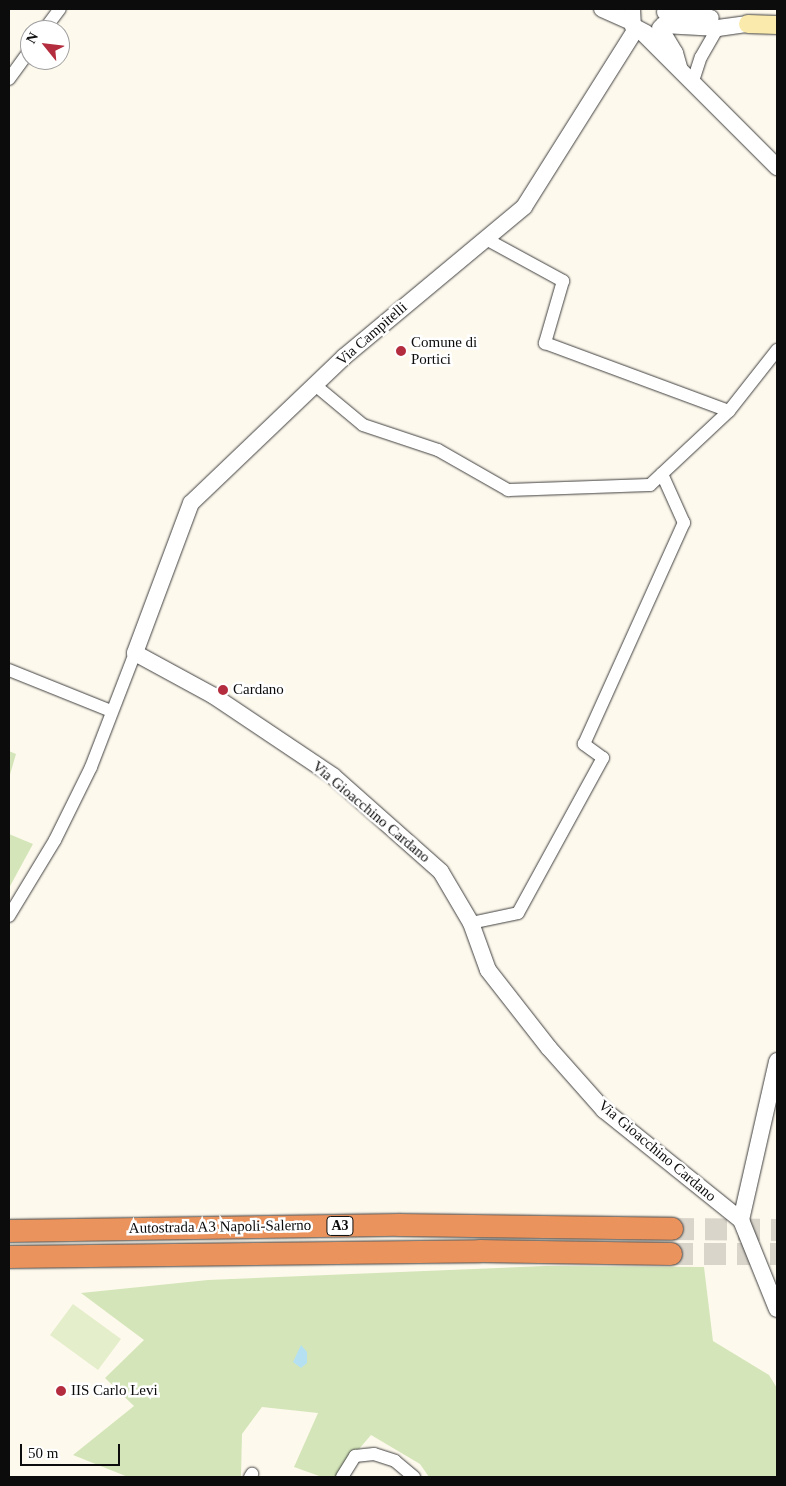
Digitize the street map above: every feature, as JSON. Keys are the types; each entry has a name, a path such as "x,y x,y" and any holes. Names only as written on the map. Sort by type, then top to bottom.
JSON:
{"highway":[{"name":"Autostrada A3 Napoli-Salerno","path":"9,1231 399,1225 672,1229"},
{"name":"Autostrada A3 Napoli-Salerno","path":"9,1258 470,1251 671,1254"}],"main road":[{"path":"748,24 777,25"}],"street":[{"path":"52,20 60,9"},
{"path":"602,9 636,23 777,167"},
{"path":"636,23 663,16 748,24"},
{"path":"663,16 718,28 748,24"},
{"path":"663,16 679,67"},
{"name":"Via Campitelli","path":"135,653 191,503 315,385 524,206 636,23"},
{"path":"693,82 702,57 718,28"},
{"path":"9,79 20,64"},
{"path":"486,239 563,281 545,343 729,411"},
{"path":"315,385 363,425 438,450 508,490 650,485 729,411 777,350"},
{"path":"471,923 518,913 603,758 584,744 684,523 662,474"},
{"path":"9,916 55,840 90,767 135,653"},
{"name":"Via Gioacchino Cardano","path":"135,653 214,696 333,776 441,872 471,923 488,970 549,1048 604,1110 741,1220"},
{"path":"9,670 111,711"},
{"path":"777,1061 741,1220 777,1309"},
{"path":"342,1477 355,1456 374,1454 395,1460 414,1477"}],"green space":[{"path":"9,751 16,754 9,778"},
{"path":"9,834 33,844 9,888"},
{"path":"545,1266 704,1267 713,1341 769,1375 777,1388 777,1477 429,1477 420,1464 371,1435 335,1477 322,1477 294,1467 318,1413 262,1407 242,1434 241,1477 128,1477 73,1455 134,1406 105,1378 144,1340 81,1293 208,1280"},
{"path":"73,1304 121,1339 98,1370 50,1335"}],"water":[{"path":"301,1345 307,1352 307,1363 301,1368 293,1362"}],"tunnel":[{"path":"672,1229 777,1230"},
{"path":"671,1254 777,1254"}],"place":[{"name":"Comune di Portici","path":"401,351"},
{"name":"Cardano","path":"223,690"},
{"name":"IIS Carlo Levi","path":"61,1391"}]}
